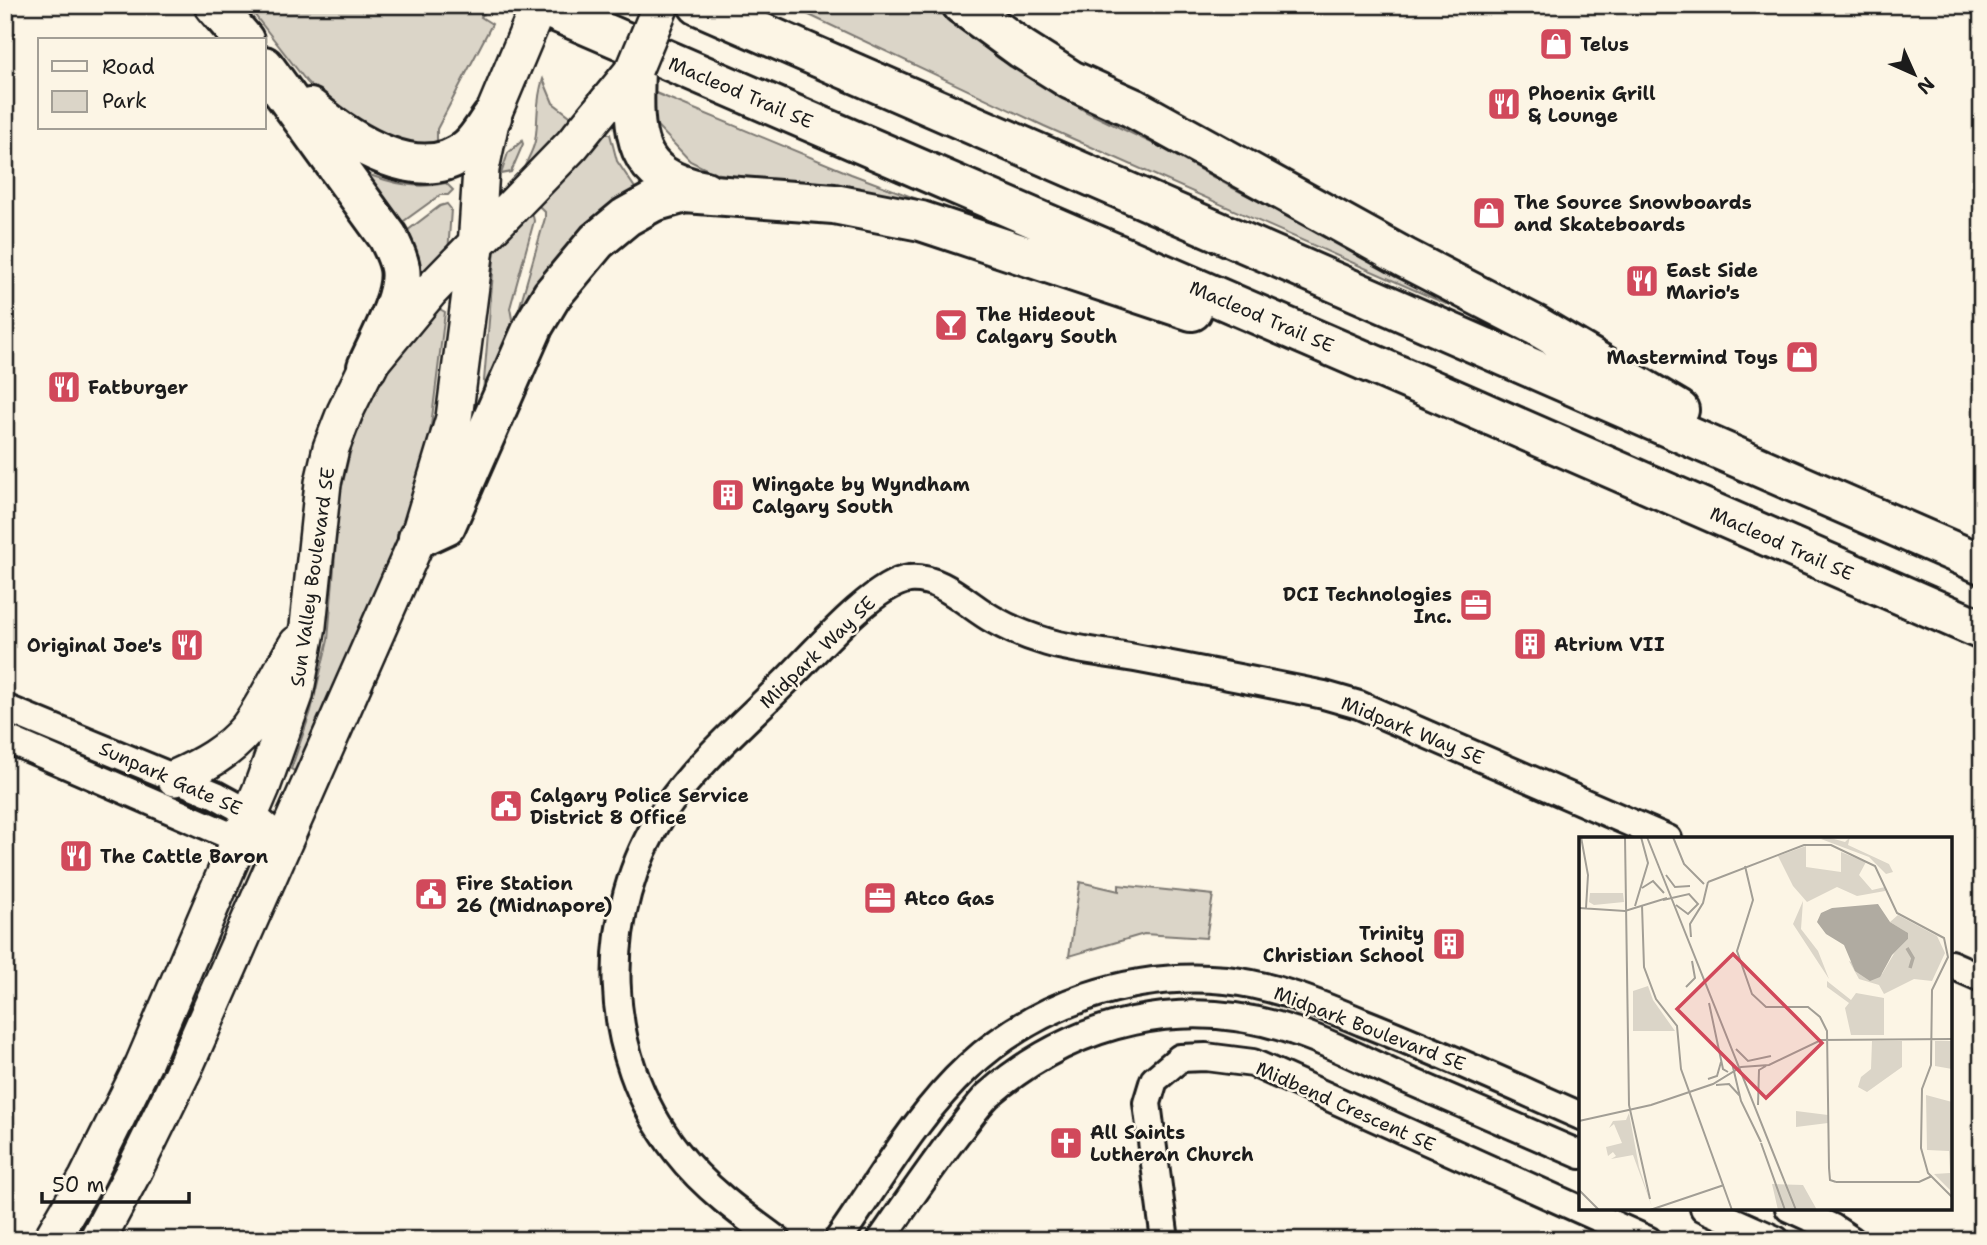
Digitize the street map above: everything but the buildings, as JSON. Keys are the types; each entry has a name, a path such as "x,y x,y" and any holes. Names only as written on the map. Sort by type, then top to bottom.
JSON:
{"highway":[{"path":"214,5 242,38"},
{"name":"Macleod Trail SE","path":"540,5 1982,630"},
{"path":"698,5 1982,564"},
{"path":"743,5 936,109"},
{"path":"962,5 1022,49 1071,80 1133,108 1405,258 1535,325 1828,497"},
{"path":"998,5 1033,35 1133,108"},
{"path":"266,68 347,138 383,156 404,161 425,163 457,155 470,146 492,117"},
{"path":"266,68 387,237 396,254 401,270 397,297 367,367"},
{"path":"635,68 634,125 636,138 649,163 667,179 685,187 720,194"},
{"path":"418,538 446,525 534,325 571,269 597,241 626,217 653,202 685,193 834,204 921,221 1437,392"}],"main road":[{"path":"97,1240 180,1077 418,538 454,418 476,247 481,169 492,117 540,5"},
{"name":"Sun Valley Boulevard SE","path":"51,1235 87,1178 143,1065 245,827 295,695 307,626 323,483 336,436 367,367 430,291 476,247 572,145 635,68 661,5"},
{"path":"175,778 201,767 246,729 307,626"}],"street":[{"name":"Midpark Way SE","path":"777,1240 715,1192 677,1152 659,1126 629,1062 621,1028 616,989 618,935 630,884 642,853 666,809 691,776 847,621 880,591 896,583 911,579 933,582 994,620 1048,642 1324,695 1359,705 1663,837"},
{"name":"Sunpark Gate SE","path":"5,708 216,795 245,827"},
{"name":"Sunpark Gate SE","path":"5,738 285,842"},
{"path":"1952,965 1982,978"},
{"name":"Midpark Boulevard SE","path":"838,1240 939,1097 982,1054 1052,1010 1083,997 1143,982 1194,978 1266,987 1420,1044 1579,1115"},
{"name":"Midpark Boulevard SE","path":"881,1240 958,1131 986,1097 1032,1062 1094,1032 1126,1021 1164,1015 1228,1015 1295,1031 1579,1154"},
{"name":"Midbend Crescent SE","path":"1165,1240 1147,1103 1154,1080 1180,1058 1206,1057 1253,1063 1579,1209"},
{"name":"Midbend Crescent SE","path":"1581,1210 1648,1240"},
{"path":"1708,1210 1776,1240"},
{"path":"1794,1210 1837,1229"}],"green space":[{"path":"247,5 461,5 485,12 481,17 492,24 437,129 437,142 423,146 385,138 327,102 307,82"},
{"path":"788,5 932,5 998,58 1087,112 1156,145 1233,188 1449,299 1446,304 1044,126"},
{"path":"543,79 553,103 570,116 520,183 535,141"},
{"path":"651,91 920,200 919,203 714,173 690,161 647,115"},
{"path":"600,132 610,134 617,161 635,188 632,198 521,314 519,309 545,218 545,212 539,206 539,199"},
{"path":"522,141 511,172 501,174 508,153"},
{"path":"364,173 404,184 424,186 446,183 453,190 448,195 440,195 397,226"},
{"path":"447,204 451,209 448,254 425,282 415,278 403,234 440,206"},
{"path":"525,213 533,216 534,221 510,308 512,319 520,325 492,396 483,393 495,248"},
{"path":"436,307 445,312 429,442 409,520 300,774 291,769 311,711 328,640 340,495 350,453 361,419 395,355"},
{"path":"1080,882 1119,891 1119,885 1213,895 1206,938 1144,934 1069,956"}],"place":[{"name":"Telus","path":"1556,44"},
{"name":"Phoenix Grill & Lounge","path":"1504,104"},
{"name":"The Source Snowboards and Skateboards","path":"1489,213"},
{"name":"East Side Mario's","path":"1642,281"},
{"name":"The Hideout Calgary South","path":"951,325"},
{"name":"Mastermind Toys","path":"1802,357"},
{"name":"Fatburger","path":"64,387"},
{"name":"Wingate by Wyndham Calgary South","path":"728,495"},
{"name":"DCI Technologies Inc.","path":"1476,605"},
{"name":"Atrium VII","path":"1530,644"},
{"name":"Original Joe's","path":"187,645"},
{"name":"Calgary Police Service District 8 Office","path":"506,806"},
{"name":"The Cattle Baron","path":"76,856"},
{"name":"Fire Station 26 (Midnapore)","path":"431,894"},
{"name":"Atco Gas","path":"880,898"},
{"name":"Trinity Christian School","path":"1449,944"},
{"name":"All Saints Lutheran Church","path":"1066,1143"}]}
